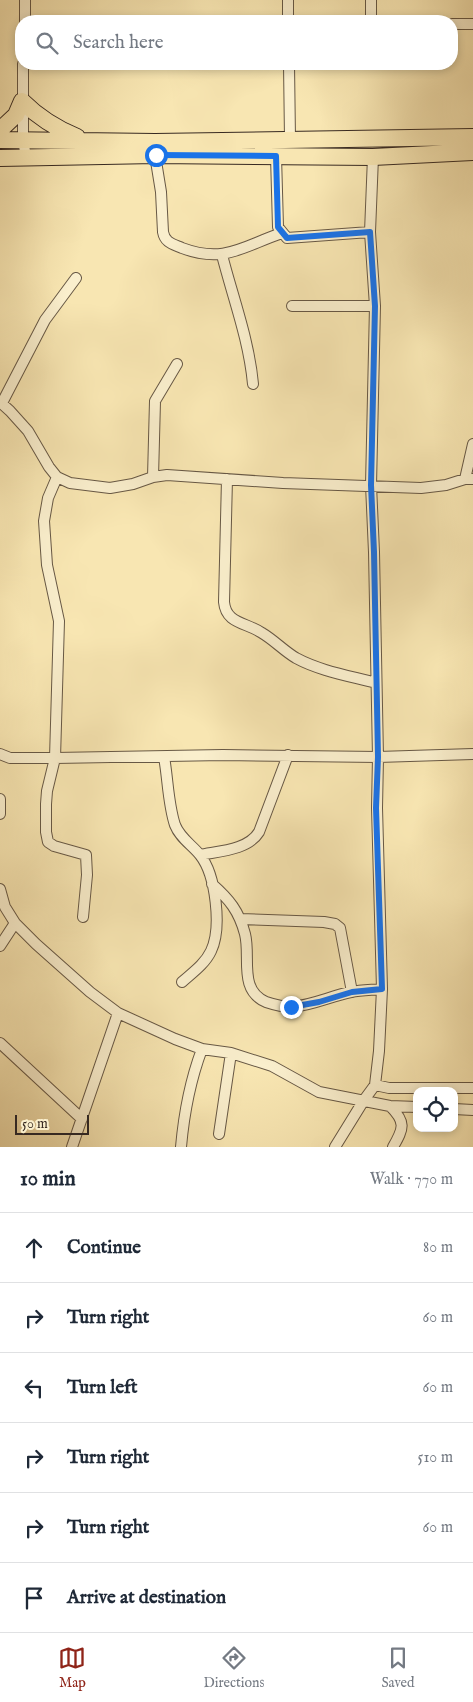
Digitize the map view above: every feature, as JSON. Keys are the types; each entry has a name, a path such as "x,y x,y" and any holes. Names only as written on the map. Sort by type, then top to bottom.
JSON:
{"main road":[{"path":"0,130 16,115 22,101 35,115 56,129 88,141"},
{"path":"0,140 155,142 473,137"},
{"path":"0,158 156,155 373,157 473,152"}],"street":[{"path":"24,15 25,0"},
{"path":"288,0 288,15"},
{"path":"370,15 371,0"},
{"path":"458,24 473,24"},
{"path":"23,70 23,140 26,157"},
{"path":"289,70 290,139"},
{"path":"156,155 164,238 168,242 197,253 222,255 282,233"},
{"path":"276,156 278,227 287,238 370,232"},
{"path":"336,1147 364,1100 375,1086 380,1051 382,989 376,808 378,757 371,485 375,306 370,232 373,157"},
{"path":"222,255 245,335 253,384"},
{"path":"76,278 45,320 1,403 28,432 57,477 70,483 110,488 133,484 153,477 167,476 283,483 421,488 446,485 469,479 473,444"},
{"path":"292,306 375,306"},
{"path":"153,477 154,401 177,364"},
{"path":"57,477 48,498 44,521 47,565 59,621 55,758 47,791 46,832 48,842 54,846 86,855 87,876 83,917"},
{"path":"227,479 224,609 230,618 262,633 294,657 309,664 376,683"},
{"path":"0,754 10,758 288,755 378,757 473,754"},
{"path":"200,855 244,845 254,840 259,832 288,755"},
{"path":"164,757 176,826 182,837 200,855 212,884 216,906 216,933 211,951 202,964 182,982"},
{"path":"0,799 0,814"},
{"path":"212,884 231,902 240,918 248,948 247,975 252,991 261,1000 276,1006 291,1007 319,1002 352,992 382,989"},
{"path":"0,889 5,907 15,923 90,992 118,1013 202,1049 231,1053 272,1066 319,1092 390,1106 413,1107"},
{"path":"240,918 335,924 340,928 352,992"},
{"path":"0,946 15,923"},
{"path":"72,1147 118,1013"},
{"path":"0,1043 82,1118"},
{"path":"181,1147 184,1118 193,1074 202,1049"},
{"path":"219,1134 231,1053"},
{"path":"375,1086 389,1088 473,1088"},
{"path":"390,1106 399,1115 402,1123 399,1136 393,1147"},
{"path":"458,1109 473,1110"}],"route":[{"path":"156,155 276,156 278,227 287,238 370,232 375,306 371,485 378,757 376,808 382,989 352,992 319,1002 291,1007"}]}
